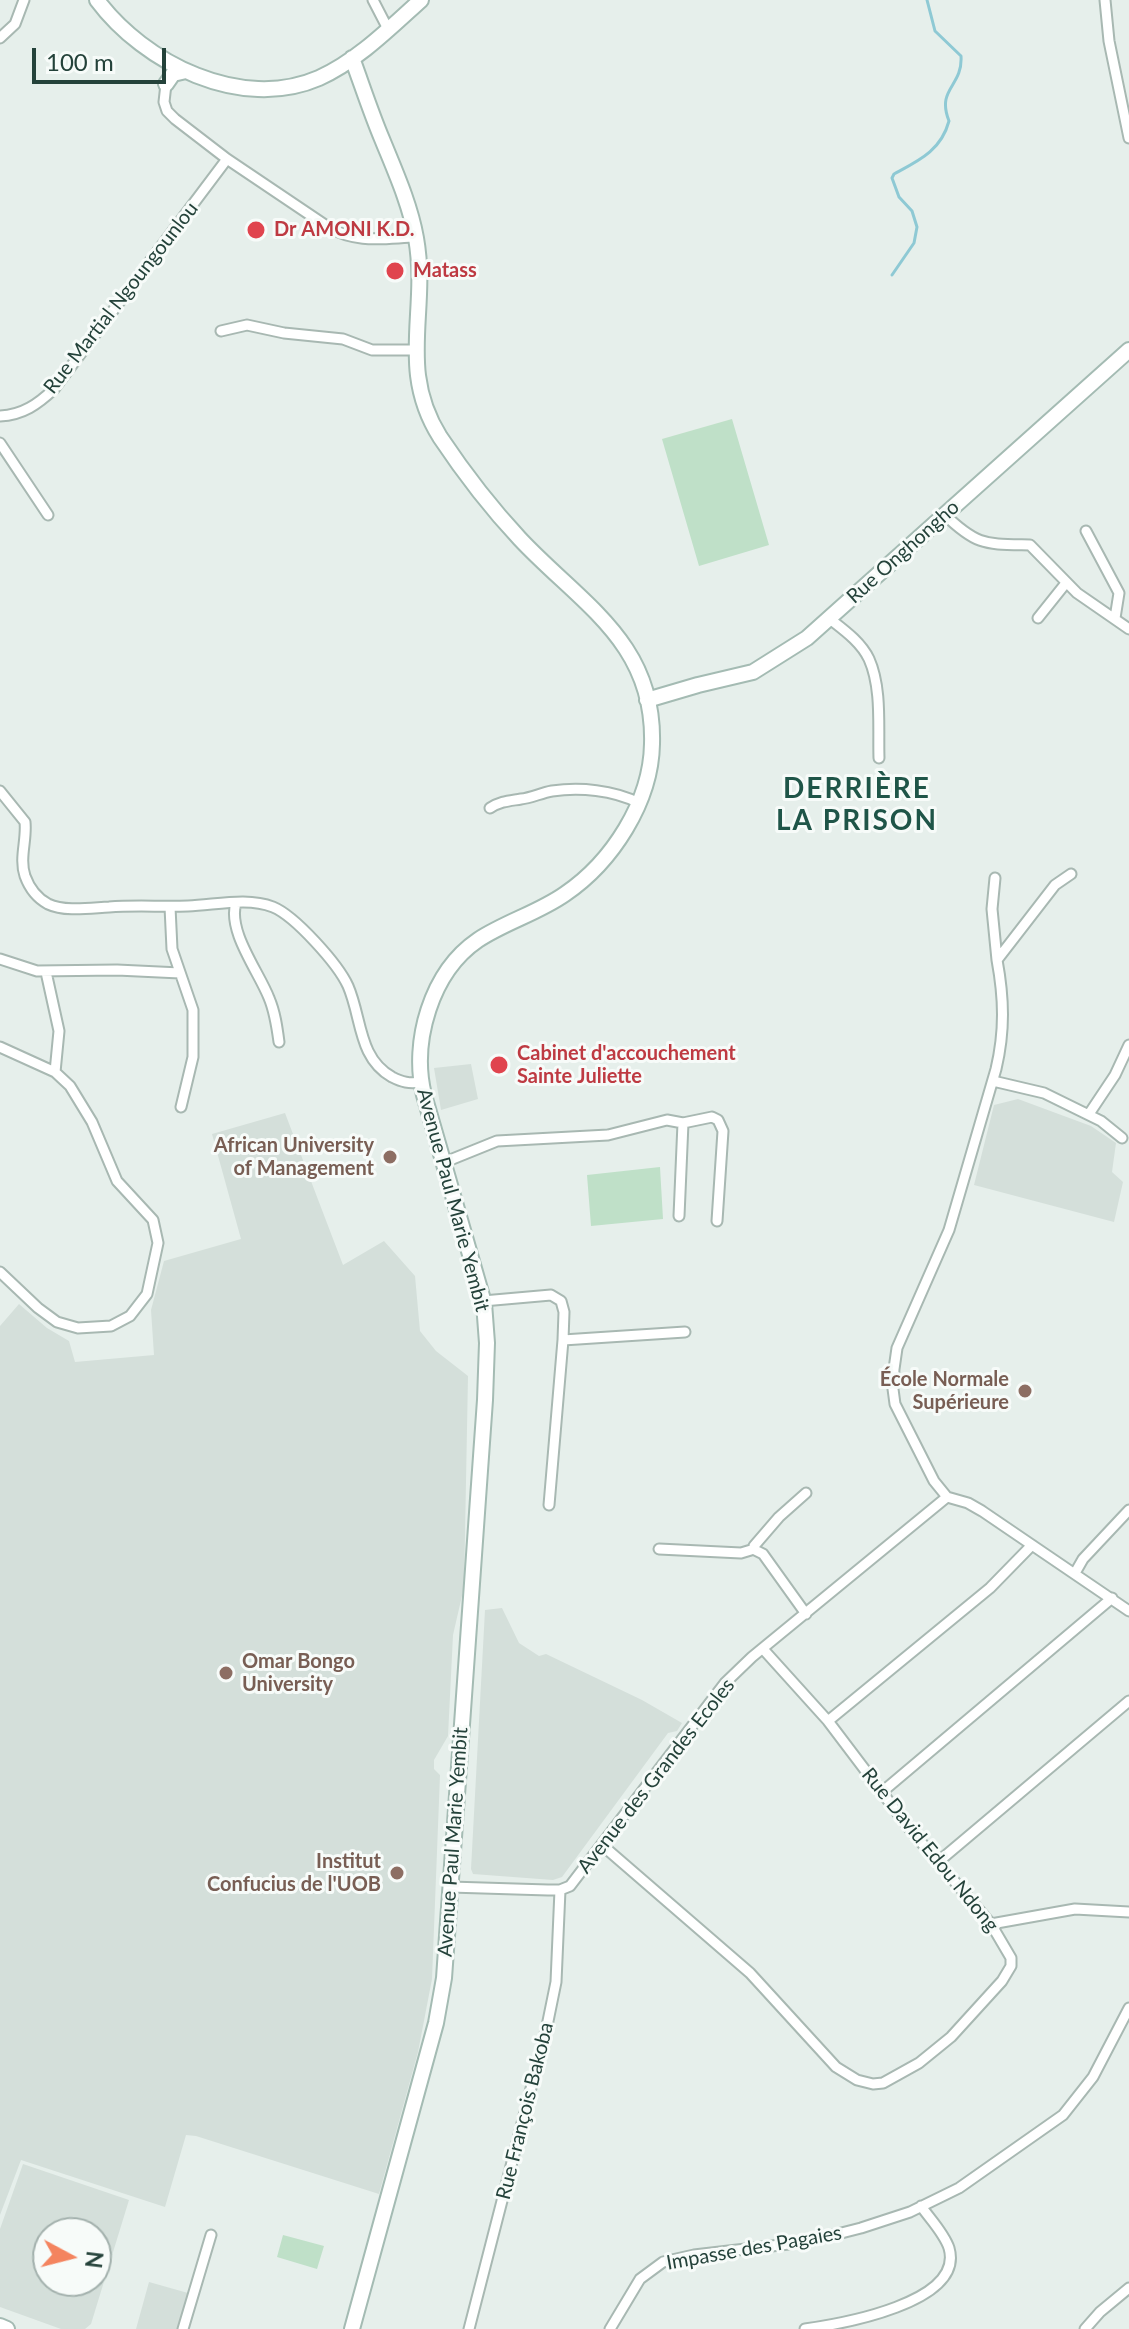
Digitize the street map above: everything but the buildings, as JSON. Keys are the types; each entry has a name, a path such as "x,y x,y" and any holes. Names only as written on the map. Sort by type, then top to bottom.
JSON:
{"main road":[{"path":"97,0 122,30 162,59 187,71 233,85 274,88 321,77 352,58 421,0"},
{"name":"Avenue Paul Marie Yembit","path":"352,58 400,183 416,237 420,273 415,350 417,382 425,408 466,474 511,529 617,634 634,658 652,726 648,778 639,803 607,852 573,888 481,938 454,963 439,987 419,1048 421,1082 483,1301 487,1343 485,1400 446,1960 436,2023 352,2329"},
{"path":"162,59 166,84"},
{"path":"166,84 173,74 187,71"},
{"name":"Rue Onghongho","path":"647,700 753,672 807,638 1129,350"},
{"path":"0,2326 7,2329"}],"street":[{"path":"0,38 15,24 24,0"},
{"path":"373,0 388,29"},
{"path":"1105,0 1109,41 1125,90 1129,138"},
{"path":"166,84 164,102 167,111 227,159 339,234 360,240 416,237"},
{"name":"Rue Martial Ngoungounlou","path":"0,416 25,411 54,389 227,159"},
{"path":"221,331 247,325 297,335 338,338 372,350 415,350"},
{"path":"0,443 48,515"},
{"path":"944,514 976,542 1030,545 1066,583 1129,629"},
{"path":"1086,531 1119,593 1115,618"},
{"path":"1038,618 1066,583"},
{"path":"830,619 855,640 869,659 877,694 879,758"},
{"path":"0,791 25,822 22,864 25,876 31,888 48,904 73,908 263,903 278,909 293,920 346,982 372,1060 398,1080 408,1084 421,1082"},
{"path":"490,808 509,800 561,791 618,794 639,803"},
{"path":"997,960 1055,885 1071,874"},
{"path":"995,878 992,909 1004,1011 996,1069 949,1230 897,1348 893,1389 895,1404 934,1481 947,1497 968,1503 1129,1611"},
{"path":"236,903 233,910 236,927 269,997 279,1042"},
{"path":"170,907 170,939 190,998 194,1023 191,1071 181,1107"},
{"path":"0,959 23,969 46,972 117,970 180,973"},
{"path":"46,972 59,1031 55,1072"},
{"path":"1089,1114 1115,1075 1129,1045"},
{"path":"0,1047 55,1072 70,1086 85,1109 117,1181 153,1220 158,1243 150,1287 143,1301 124,1320 103,1327 71,1328 57,1322 0,1272"},
{"path":"993,1081 1044,1093 1089,1114 1122,1138"},
{"path":"445,1162 497,1141 599,1136 667,1120 683,1123 712,1117 721,1125 723,1140 717,1221"},
{"path":"679,1216 683,1123"},
{"path":"483,1301 551,1295 561,1301 564,1312 563,1340 549,1505"},
{"path":"563,1340 685,1332"},
{"path":"659,1549 741,1553 753,1548 779,1517 806,1493"},
{"name":"Avenue des Grandes Ecoles","path":"450,1887 560,1890 570,1886 725,1683 947,1497"},
{"path":"1075,1573 1083,1559 1129,1510"},
{"path":"828,1721 990,1588 1032,1545"},
{"path":"753,1548 763,1554 806,1614"},
{"path":"882,1792 1112,1598"},
{"name":"Rue David Edou Ndong","path":"602,1845 750,1973 836,2067 866,2082 883,2083 929,2055 951,2037 1002,1981 1011,1966 1011,1958 991,1924 938,1862 828,1721 763,1649"},
{"path":"938,1862 1129,1701"},
{"name":"Rue François Bakoba","path":"469,2329 526,2116 552,2003 560,1933 560,1890"},
{"path":"991,1924 1075,1909 1129,1912"},
{"name":"Impasse des Pagaies","path":"610,2329 640,2279 663,2262 694,2255 806,2242 861,2228 921,2206 965,2184 1063,2115 1093,2077 1129,2008"},
{"path":"805,2329 860,2319 921,2296 941,2282 948,2271 949,2249 921,2206"},
{"path":"183,2329 211,2235"},
{"path":"1085,2329 1129,2288"}],"shaded area":[{"path":"471,1064 478,1099 441,1110 434,1068"},
{"path":"1018,1099 1091,1126 1116,1143 1112,1172 1123,1182 1114,1222 974,1185 994,1105"},
{"name":"Omar Bongo University","path":"285,1113 343,1265 384,1241 415,1276 420,1331 436,1351 468,1376 464,1587 453,1635 448,1736 434,1760 434,1769 440,1775 432,1979 418,2052 379,2194 186,2135 165,2207 21,2160 0,2215 0,1326 19,1304 47,1328 69,1341 75,1362 154,1355 151,1310 164,1261 241,1239 212,1134"},
{"path":"502,1608 519,1643 539,1656 546,1654 642,1700 682,1723 677,1731 668,1733 562,1877 553,1880 473,1874 471,1869 485,1610"},
{"path":"23,2164 129,2200 112,2255 112,2217 32,2217 32,2297 99,2297 91,2324 85,2329 61,2329 0,2307 0,2229"},
{"path":"149,2282 188,2293 178,2329 136,2329"}],"green space":[{"path":"732,419 769,545 699,566 662,439"},
{"path":"660,1167 663,1219 591,1226 587,1175"},
{"path":"283,2235 324,2246 317,2269 277,2257"}],"waterway":[{"path":"892,275 914,243 917,227 912,211 899,197 892,178 928,154 940,140 949,121 946,101 961,66 961,56 935,31 927,0"}],"place":[{"name":"Dr AMONI K.D.","path":"256,230"},
{"name":"Matass","path":"395,271"},
{"name":"Cabinet d'accouchement Sainte Juliette","path":"499,1065"},
{"name":"African University of Management","path":"390,1157"},
{"name":"École Normale Supérieure","path":"1025,1391"},
{"name":"Omar Bongo University","path":"226,1673"},
{"name":"Institut Confucius de l'UOB","path":"397,1873"}],"district":[{"name":"DERRIÈRE LA PRISON","path":"857,805"}]}
